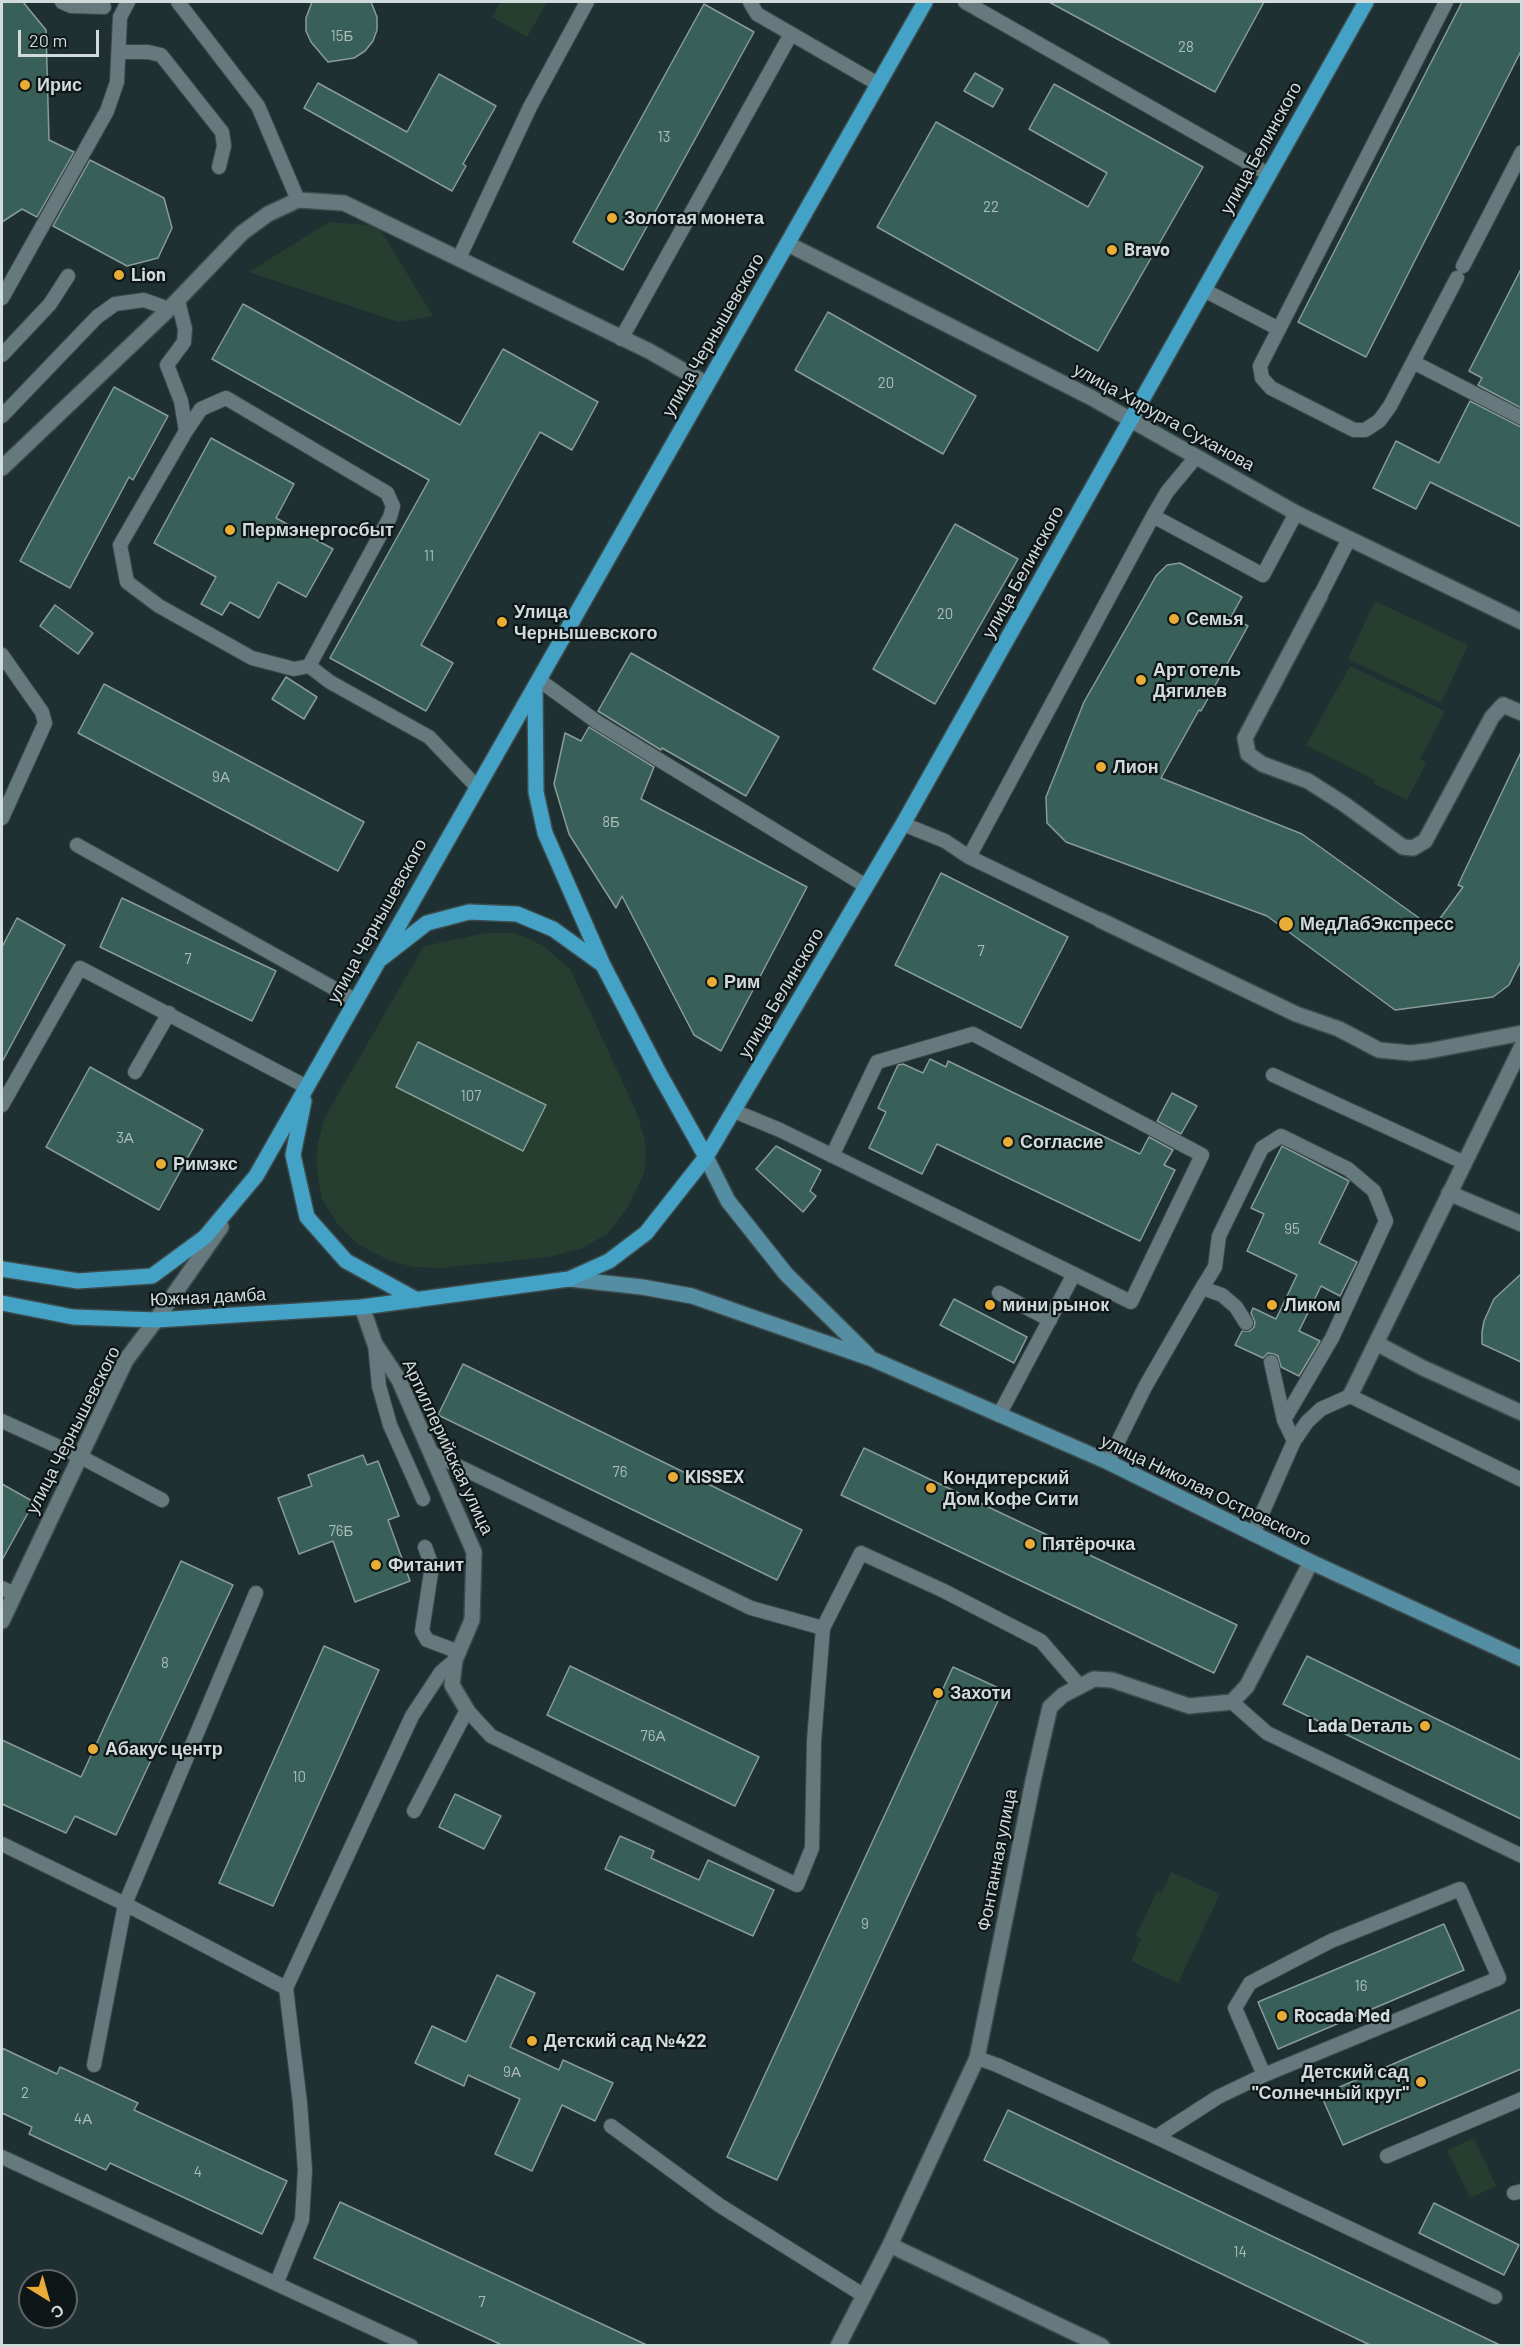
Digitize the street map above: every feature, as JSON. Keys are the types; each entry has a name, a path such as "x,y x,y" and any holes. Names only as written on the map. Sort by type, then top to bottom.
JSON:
{"main road":[{"name":"улица Чернышевского","path":"2,1269 78,1281 152,1276 205,1237 256,1176 476,786 925,2"},
{"name":"улица Белинского","path":"568,1280 609,1261 646,1233 706,1157 903,824 1365,2"},
{"path":"537,683 536,792 545,833 603,965 706,1157"},
{"path":"375,964 427,923 469,912 517,914 553,929 603,965"},
{"path":"307,1087 293,1155 307,1217 346,1261 417,1300"},
{"name":"улица Николая Островского","path":"706,1157 728,1201 786,1274 872,1359"},
{"name":"улица Николая Островского","path":"568,1280 642,1287 692,1296 872,1359 1108,1462 1311,1562 1521,1659"},
{"name":"Южная дамба","path":"2,1303 73,1317 156,1320 362,1307 568,1280"}],"street":[{"path":"2,468 173,305 242,233 268,214 298,200 344,203 649,351 707,384"},
{"name":"улица Хирурга Суханова","path":"788,244 1092,398 1296,513 1521,622"},
{"path":"1320,596 1245,738 1248,754 1262,764 1308,781 1403,847 1413,848 1425,841 1492,717 1503,705 1521,713"},
{"path":"1100,920 1296,1014 1339,1029 1379,1050 1410,1053 1428,1051 1521,1033"},
{"path":"1350,1396 1521,1046"},
{"name":"улица Чернышевского","path":"2,1621 8,1591 79,1456 126,1360 256,1176"},
{"path":"1449,1193 1521,1224"},
{"name":"Артиллерийская улица","path":"362,1307 375,1344 399,1380 474,1552 472,1620 457,1656 452,1685 467,1710"},
{"path":"1376,1343 1521,1413"},
{"path":"1232,1702 1247,1686 1311,1562"},
{"name":"Фонтанная улица","path":"838,2346 890,2245 977,2058 1050,1707 1063,1695 1094,1679 1112,1680 1189,1706 1232,1702"},
{"path":"890,2245 1102,2346"}],"lane":[{"path":"62,2 72,6 100,4 120,17"},
{"path":"2,298 107,111 117,82 120,17 128,2"},
{"path":"178,2 258,106 298,200"},
{"path":"459,258 530,107 587,2"},
{"path":"750,2 757,14 878,84"},
{"path":"965,2 1268,174"},
{"path":"1446,2 1260,366 1262,378 1270,388 1354,430 1365,430 1379,421 1390,406 1521,152"},
{"path":"621,339 791,34"},
{"path":"119,52 148,52 161,55 222,132 224,146 219,167"},
{"path":"2,356 50,304 68,276"},
{"path":"1203,290 1279,329"},
{"path":"2,416 97,317 115,304 144,300 173,305 185,329 184,342 167,365 182,401 186,431"},
{"path":"1413,362 1521,418"},
{"path":"309,666 390,517 393,506 387,493 226,398 201,410 186,431 120,544 127,582 159,606 252,658 294,669 309,666 330,682 429,737 476,786"},
{"path":"969,857 1153,516 1167,492 1196,457"},
{"path":"1153,516 1263,575 1296,513"},
{"path":"1320,596 1349,539"},
{"path":"2,655 42,712 45,723 2,818"},
{"path":"537,683 866,886"},
{"path":"903,824 945,841 969,857 1100,920"},
{"path":"77,845 355,1000"},
{"path":"2,1105 80,968 307,1087"},
{"path":"135,1072 169,1014"},
{"path":"734,1111 832,1156 1131,1302 1202,1155 974,1034 877,1062 832,1156"},
{"path":"1273,1075 1465,1162"},
{"path":"1108,1462 1145,1387 1215,1267 1219,1236 1262,1148 1281,1136 1348,1169 1374,1191 1386,1221 1332,1338 1284,1420"},
{"path":"999,1414 1074,1274"},
{"path":"1202,1288 1222,1295 1236,1307 1246,1323"},
{"path":"999,1293 1050,1320"},
{"path":"375,1344 380,1386 390,1425 423,1499"},
{"path":"1271,1362 1284,1420 1294,1441"},
{"path":"1253,1534 1294,1441 1312,1416 1350,1396 1521,1480"},
{"path":"2,1421 79,1456 162,1500"},
{"path":"431,1453 751,1608 823,1628"},
{"path":"277,2282 302,2220 305,2170 300,2103 286,1988 412,1716 441,1672 457,1656 427,1640 422,1631 432,1566 425,1547"},
{"path":"414,1811 467,1710 491,1736 797,1885 812,1848 814,1742 823,1628 861,1553 942,1590 1041,1641 1079,1685"},
{"path":"94,2065 125,1904 256,1593"},
{"path":"1232,1702 1268,1733 1521,1856"},
{"path":"2,1844 125,1904 286,1988"},
{"path":"1156,2137 1218,2097 1264,2075 1499,1978 1460,1889 1331,1941 1250,1983 1235,2008 1264,2075"},
{"path":"977,2058 1156,2137 1495,2297"},
{"path":"1386,2156 1521,2100"},
{"path":"611,2126 718,2205 863,2295"},
{"path":"2,2157 277,2282 411,2346"}],"green space":[{"path":"501,2 547,2 527,37 492,17"},
{"path":"329,222 378,226 433,316 398,322 249,272"},
{"path":"1375,601 1468,645 1441,703 1348,659"},
{"path":"1350,666 1445,711 1420,759 1426,763 1407,800 1374,784 1375,780 1306,745"},
{"path":"486,933 515,933 542,945 570,969 636,1111 645,1140 644,1173 628,1207 608,1233 583,1248 548,1257 441,1268 413,1267 386,1259 356,1243 337,1223 322,1199 317,1173 317,1146 325,1117 424,946"},
{"path":"1171,1872 1220,1894 1178,1983 1131,1961 1141,1939 1136,1936 1157,1891 1162,1893"},
{"path":"1474,2138 1496,2186 1470,2198 1447,2150"}],"building":[{"path":"2,2 23,2 46,30 49,140 74,152 37,217 22,209 2,222"},
{"path":"312,2 371,2 377,17 377,30 373,41 365,51 354,58 328,62 311,42 306,31 306,18"},
{"path":"1049,2 1264,2 1215,92"},
{"path":"1462,2 1521,2 1521,51 1366,357 1298,322"},
{"path":"704,4 754,32 623,270 573,242"},
{"path":"975,73 1003,89 993,107 964,91"},
{"path":"439,74 496,106 463,164 466,166 452,191 304,108 318,83 407,132"},
{"path":"1054,84 1203,167 1098,351 877,227 936,122 1088,207 1107,173 1029,129"},
{"path":"90,160 164,198 172,228 158,258 127,266 53,226"},
{"path":"1521,269 1521,408 1478,385 1482,378 1469,371"},
{"path":"243,304 460,425 503,349 598,402 572,450 540,432 421,645 453,663 426,711 330,658 429,480 212,359"},
{"path":"828,312 976,396 943,454 795,370"},
{"path":"114,387 168,416 133,480 129,477 70,588 20,561"},
{"path":"1470,401 1521,427 1521,527 1430,482 1416,509 1373,488 1396,441 1439,463"},
{"name":"Пермэнергосбыт","path":"211,438 294,484 276,518 333,549 306,597 278,582 259,618 230,602 222,615 201,604 216,577 154,543"},
{"path":"955,524 1018,559 935,704 873,669"},
{"path":"1180,563 1242,597 1231,617 1248,626 1161,778 1302,834 1433,928 1463,887 1458,885 1521,752 1521,961 1509,985 1493,997 1395,1010 1267,916 1066,842 1047,823 1046,797 1084,702 1156,576 1167,565"},
{"path":"55,605 93,633 78,654 40,626"},
{"path":"631,653 779,737 746,796 662,748 661,750 598,711"},
{"path":"286,677 317,697 304,719 272,699"},
{"path":"104,684 364,822 338,871 78,733"},
{"path":"589,727 654,767 641,799 807,887 721,1051 694,1035 622,896 616,908 569,834 554,784 565,733 581,741"},
{"path":"941,873 1068,937 1021,1028 895,965"},
{"path":"122,898 276,971 252,1021 100,947"},
{"path":"17,918 65,945 2,1062 2,947"},
{"path":"418,1042 546,1105 523,1151 396,1087"},
{"path":"930,1059 946,1067 948,1061 1140,1154 1149,1137 1173,1150 1164,1165 1175,1170 1140,1241 937,1144 922,1174 869,1148 886,1112 878,1108 898,1065 903,1064 923,1073"},
{"path":"90,1067 203,1130 159,1210 46,1147"},
{"path":"1172,1093 1197,1106 1181,1134 1157,1121"},
{"path":"776,1146 821,1170 810,1191 816,1196 803,1212 756,1169"},
{"path":"1282,1146 1349,1181 1319,1243 1357,1262 1340,1296 1321,1286 1299,1331 1320,1341 1299,1376 1281,1367 1278,1356 1274,1354 1268,1353 1263,1358 1235,1345 1242,1331 1250,1331 1254,1327 1255,1322 1251,1313 1253,1308 1276,1319 1297,1275 1247,1251 1264,1214 1251,1208"},
{"path":"1521,1274 1521,1362 1482,1344 1482,1332 1484,1321 1494,1299"},
{"path":"954,1299 1027,1337 1014,1363 940,1325"},
{"path":"463,1364 802,1530 777,1580 438,1415"},
{"path":"864,1448 1237,1625 1214,1673 841,1495"},
{"path":"363,1455 367,1465 378,1461 399,1516 388,1520 410,1581 355,1602 333,1541 299,1554 278,1498 312,1486 308,1475"},
{"path":"2,1484 34,1502 2,1560"},
{"path":"181,1561 233,1585 116,1835 75,1816 66,1833 2,1804 2,1740 81,1777"},
{"path":"324,1646 379,1670 273,1906 219,1883"},
{"path":"1307,1656 1521,1760 1521,1819 1283,1704"},
{"path":"570,1666 759,1757 735,1806 547,1715"},
{"path":"953,1667 1003,1690 777,2180 727,2157"},
{"path":"455,1794 501,1816 484,1849 439,1827"},
{"path":"620,1836 654,1851 651,1858 699,1880 708,1860 774,1890 753,1936 605,1869"},
{"path":"1444,1924 1464,1970 1278,2049 1258,2002"},
{"path":"497,1975 535,1993 510,2047 559,2070 563,2060 613,2083 595,2121 562,2105 532,2171 495,2154 520,2099 468,2075 464,2086 415,2063 432,2026 466,2042"},
{"name":"Детский сад \"Солнечный круг\"","path":"1521,2009 1521,2069 1343,2145 1321,2095"},
{"path":"2,2048 57,2074 60,2067 138,2103 134,2110 287,2181 262,2234 110,2163 106,2170 29,2134 32,2127 2,2113"},
{"path":"1008,2110 1502,2346 1372,2346 984,2160"},
{"path":"340,2202 649,2346 504,2346 314,2258"},
{"path":"1434,2203 1519,2245 1504,2275 1419,2233"}],"place":[{"name":"Ирис","path":"25,85"},
{"name":"Золотая монета","path":"612,218"},
{"name":"Bravo","path":"1112,250"},
{"name":"Lion","path":"119,275"},
{"name":"Пермэнергосбыт","path":"230,530"},
{"name":"Семья","path":"1174,619"},
{"name":"Улица Чернышевского","path":"502,622"},
{"name":"Арт отель Дягилев","path":"1141,680"},
{"name":"Лион","path":"1101,767"},
{"name":"МедЛабЭкспресс","path":"1286,924"},
{"name":"Рим","path":"712,982"},
{"name":"Согласие","path":"1008,1142"},
{"name":"Римэкс","path":"161,1164"},
{"name":"мини рынок","path":"990,1305"},
{"name":"Ликом","path":"1272,1305"},
{"name":"KISSEX","path":"673,1477"},
{"name":"Кондитерский Дом Кофе Сити","path":"931,1488"},
{"name":"Пятёрочка","path":"1030,1544"},
{"name":"Фитанит","path":"376,1565"},
{"name":"Захоти","path":"938,1693"},
{"name":"Lada Dеталь","path":"1425,1726"},
{"name":"Абакус центр","path":"93,1749"},
{"name":"Rocada Med","path":"1282,2016"},
{"name":"Детский сад №422","path":"532,2041"},
{"name":"Детский сад \"Солнечный круг\"","path":"1421,2082"}]}
